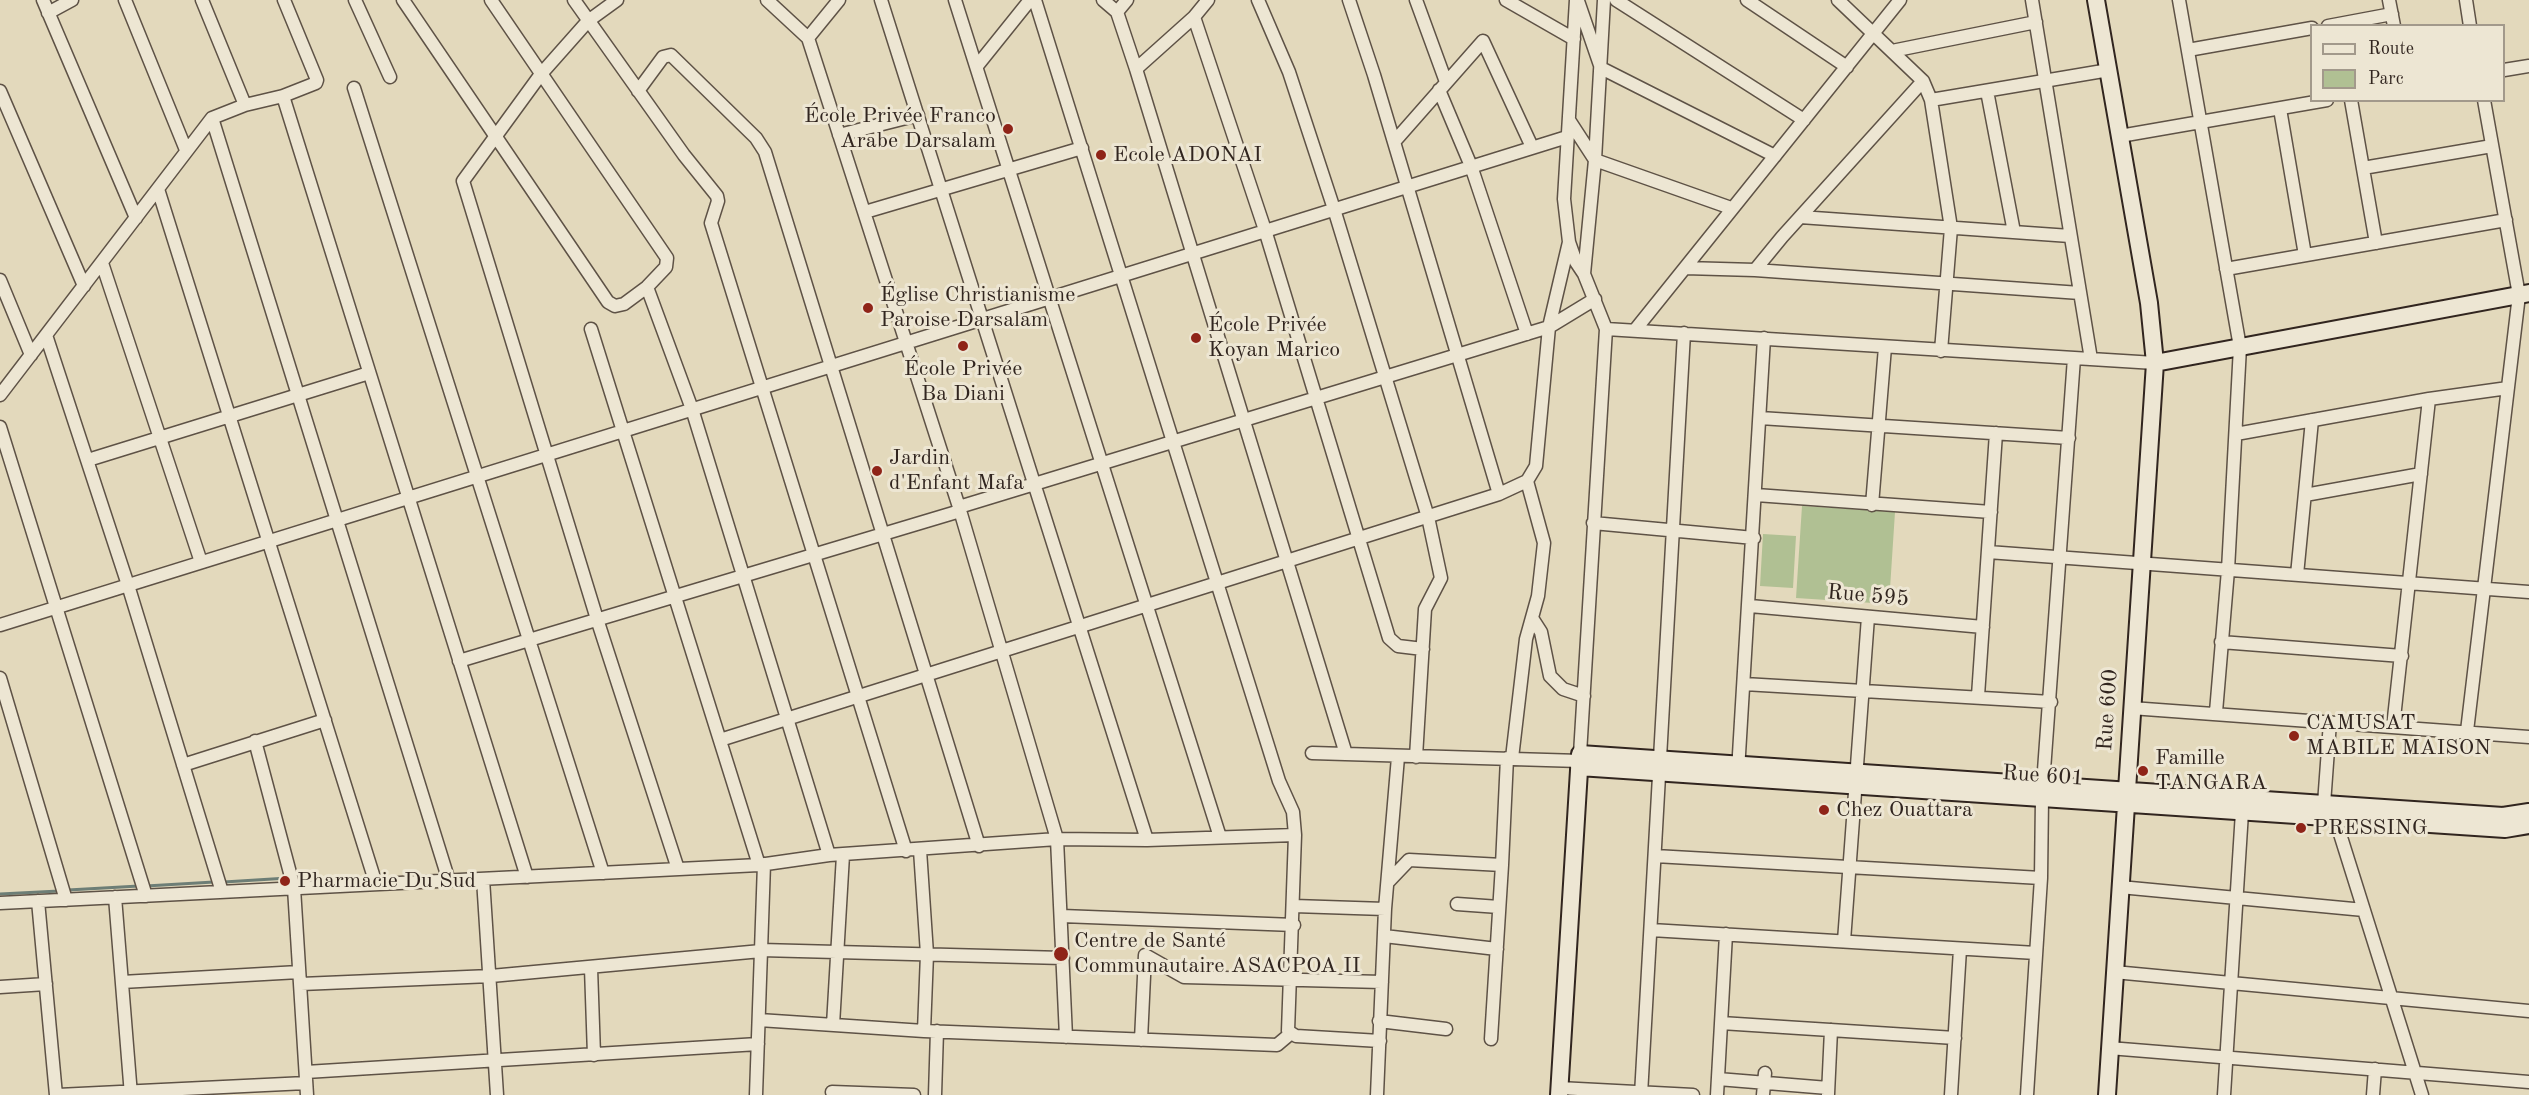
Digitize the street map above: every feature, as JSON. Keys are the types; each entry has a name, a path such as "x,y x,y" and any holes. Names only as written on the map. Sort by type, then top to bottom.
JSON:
{"street":[{"path":"43,0 136,218"},
{"path":"48,13 72,0"},
{"path":"125,0 186,150"},
{"path":"202,0 245,105"},
{"path":"0,395 212,118 316,83 317,80 284,0"},
{"path":"355,0 390,77"},
{"path":"403,0 609,302 615,306 624,304 648,287 666,267 667,258 491,0"},
{"path":"574,0 638,91 717,196 718,201 711,223 906,851"},
{"path":"616,0 588,21 542,74 463,181 597,619 678,869"},
{"path":"767,0 808,38 960,509 1057,839 1066,1037"},
{"path":"808,38 839,0"},
{"path":"881,0 1147,840"},
{"path":"955,0 1220,837"},
{"path":"977,66 1030,0"},
{"path":"1035,0 1279,781 1293,812 1294,925 1287,1028 1290,1034"},
{"path":"1103,0 1117,12 1136,69 1346,754"},
{"path":"1117,12 1127,0"},
{"path":"1258,0 1289,72 1334,208 1428,517 1441,578 1425,609 1416,757"},
{"path":"1349,0 1394,142 1499,494"},
{"path":"1416,0 1442,86 1527,334"},
{"path":"1506,0 1574,39"},
{"path":"1577,0 1564,199 1569,242 1606,329 1559,1091 1693,1095"},
{"path":"1577,0 1600,68 1775,156"},
{"path":"1584,274 1595,160 1604,0"},
{"path":"1616,0 1804,120"},
{"path":"1747,0 1846,67"},
{"path":"1838,0 1923,81 1931,100 1951,228 1941,351"},
{"path":"1635,330 1900,0"},
{"path":"2032,0 2091,360"},
{"name":"Rue 600","path":"2096,0 2149,303 2154,363 2107,1095"},
{"path":"2179,0 2240,347 2228,570 2216,712"},
{"path":"2350,24 2393,20 2389,0"},
{"path":"2466,0 2470,24"},
{"path":"1136,69 1200,6 1265,230 1389,638 1398,646 1423,649"},
{"path":"1892,51 2036,22"},
{"path":"2188,50 2310,28"},
{"path":"1394,142 1481,42 1485,42 1532,147"},
{"path":"638,91 663,57 671,55 756,138 765,152 979,846"},
{"path":"2505,70 2529,66"},
{"path":"1931,100 2109,70"},
{"path":"1755,270 1923,81"},
{"path":"354,88 603,873"},
{"path":"0,91 84,286"},
{"path":"1987,91 2014,232"},
{"path":"283,96 527,877"},
{"path":"2120,136 2317,102"},
{"path":"2350,102 2376,243"},
{"path":"2468,731 2508,388 2524,294 2506,220 2484,102"},
{"path":"2280,109 2304,255"},
{"path":"839,135 918,115"},
{"path":"212,118 449,880"},
{"path":"1569,120 1595,160 1731,208"},
{"path":"0,625 1567,137"},
{"path":"2363,168 2492,146"},
{"path":"865,212 1082,148"},
{"path":"158,189 376,884"},
{"path":"1800,217 2070,236"},
{"path":"2226,269 2506,220"},
{"path":"720,740 1428,517 1499,494 1527,481 1536,466 1549,327 1569,242"},
{"path":"102,263 201,562"},
{"path":"1685,268 1755,270 2080,292"},
{"path":"0,280 31,355"},
{"path":"648,287 692,409 829,855"},
{"path":"1606,329 2154,363 2524,294"},
{"path":"459,661 882,534 1034,484 1549,327 1595,299"},
{"path":"591,329 720,740 762,865 756,1095"},
{"path":"1641,1094 1684,333"},
{"path":"46,335 128,585 222,892"},
{"path":"1738,771 1754,538 1764,338"},
{"path":"1872,505 1885,347"},
{"path":"2027,1095 2041,878 2042,792 2051,702 2074,358"},
{"path":"88,460 369,373"},
{"path":"2236,434 2429,399 2508,388"},
{"path":"2393,727 2429,399"},
{"path":"1760,418 2069,438"},
{"path":"2297,575 2312,420"},
{"path":"0,427 146,896"},
{"path":"1978,696 1996,433"},
{"path":"2305,495 2421,474"},
{"path":"1491,1039 1509,758 1526,639 1538,596 1544,543 1527,481"},
{"path":"1756,495 1991,512"},
{"path":"1593,523 1754,538"},
{"path":"1988,552 2529,592"},
{"name":"Rue 595","path":"1749,606 1983,627"},
{"path":"1844,941 1868,617"},
{"path":"1532,618 1541,632 1550,676 1563,689 1584,696"},
{"path":"2221,642 2402,656"},
{"path":"0,678 66,900"},
{"path":"1744,684 2051,702"},
{"path":"2131,708 2216,712 2529,737"},
{"path":"183,765 325,720"},
{"path":"2324,804 2330,722"},
{"path":"255,741 294,888 306,1083"},
{"path":"1312,753 1580,761"},
{"path":"1377,1095 1385,909 1398,757"},
{"name":"Rue 601","path":"1580,761 2125,797 2324,804 2504,823"},
{"name":"Rue 601","path":"2125,797 2242,812 2335,818 2504,823"},
{"path":"2224,1095 2242,812"},
{"path":"2504,823 2529,812"},
{"path":"2335,818 2422,1095"},
{"path":"2504,823 2529,825"},
{"path":"0,903 762,865 829,855 1057,839 1147,840 1295,835"},
{"path":"920,850 935,1095"},
{"path":"833,1025 843,855"},
{"path":"1655,856 2041,878"},
{"path":"1388,882 1409,861 1502,865"},
{"path":"483,879 497,1095"},
{"path":"2120,887 2364,910"},
{"path":"115,897 130,1093"},
{"path":"38,901 57,1095 306,1083 496,1061 758,1044"},
{"path":"1457,904 1499,907"},
{"path":"1294,906 1385,909"},
{"path":"1062,916 1294,925"},
{"path":"1651,930 2036,953"},
{"path":"1717,1095 1726,934"},
{"path":"1384,936 1497,949"},
{"path":"1951,1095 1960,949"},
{"path":"122,982 491,976 761,950 1063,958"},
{"path":"1141,1040 1145,955 1184,977 1382,982"},
{"path":"591,968 594,1054"},
{"path":"2114,972 2529,1011"},
{"path":"0,987 46,984"},
{"path":"759,1020 930,1031 1277,1045 1290,1034 1380,1041"},
{"path":"1379,1021 1446,1029"},
{"path":"1721,1023 1955,1038"},
{"path":"1718,1079 1828,1091 1832,1030"},
{"path":"2109,1048 2529,1082"},
{"path":"2373,1095 2375,1069"},
{"path":"831,1092 914,1095"}],"green space":[{"path":"1802,506 1895,512 1889,604 1796,598"},
{"path":"1763,534 1796,536 1793,588 1760,586"}],"waterway":[{"path":"224,882 288,878"},
{"path":"146,886 214,882"},
{"path":"68,890 139,886"},
{"path":"0,894 59,891"}],"place":[{"name":"École Privée Franco Arabe Darsalam","path":"1008,129"},
{"name":"Ecole ADONAI","path":"1101,155"},
{"name":"Église Christianisme Paroise Darsalam","path":"868,308"},
{"name":"École Privée Koyan Marico","path":"1196,338"},
{"name":"École Privée Ba Diani","path":"963,346"},
{"name":"Jardin d'Enfant Mafa","path":"877,471"},
{"name":"CAMUSAT MABILE MAISON","path":"2294,736"},
{"name":"Famille TANGARA","path":"2143,771"},
{"name":"Chez Ouattara","path":"1824,810"},
{"name":"PRESSING","path":"2301,828"},
{"name":"Pharmacie Du Sud","path":"285,881"},
{"name":"Centre de Santé Communautaire ASACPOA II","path":"1061,954"}]}
